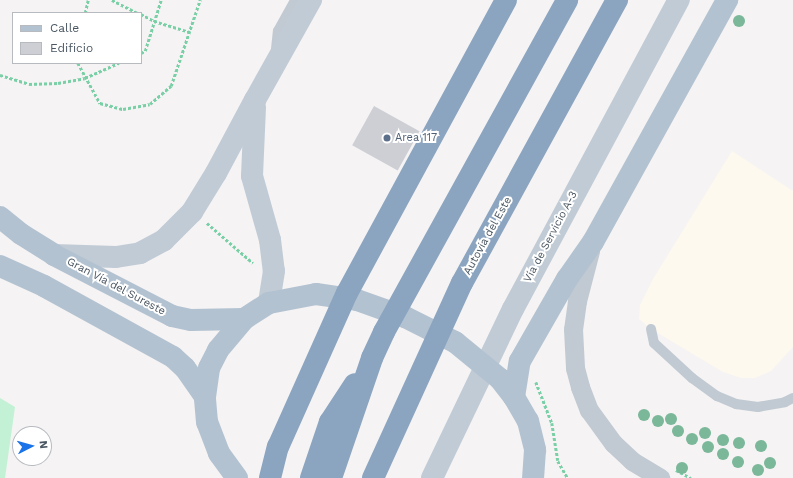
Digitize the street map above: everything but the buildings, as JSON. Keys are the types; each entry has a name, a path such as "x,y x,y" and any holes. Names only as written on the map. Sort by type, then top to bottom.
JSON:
{"highway":[{"path":"270,478 278,447 347,293 506,0"},
{"path":"311,478 330,422 372,358 413,280 567,0"},
{"name":"Autovía del Este","path":"373,478 462,283 618,0"},
{"path":"331,478 372,358"}],"main road":[{"path":"514,397 520,361 567,279 593,242 727,0"},
{"name":"Gran Vía del Sureste","path":"0,216 21,234 54,255 172,316 191,320 244,319"},
{"path":"0,266 44,286 173,357 185,368 205,397"},
{"path":"237,478 220,453 207,422 205,397 209,368 218,350 244,319 269,303 316,294 357,300 405,316 455,342 500,379 514,397 528,421 535,450 533,478"}],"street":[{"path":"54,255 116,257 140,252 164,240 192,212 216,173 311,0"},
{"name":"Vía de Servicio A-3","path":"432,478 513,308 679,0"},
{"path":"255,100 252,176 270,240 274,271 269,303"},
{"path":"593,242 577,301 574,329 575,368 580,387 590,410 613,443 632,461 668,474"}],"lane":[{"path":"275,64 278,31 295,0"},
{"path":"651,329 654,343 692,378 717,396 736,404 758,407 785,402 793,398"}],"path":[{"path":"85,12 88,0"},
{"path":"112,0 136,12"},
{"path":"142,52 145,51 161,0"},
{"path":"78,64 100,103 123,110 150,104 171,86 200,0"},
{"path":"142,15 154,21 190,32"},
{"path":"0,75 29,84 58,83 85,78 117,64"},
{"path":"204,220 254,263"},
{"path":"668,474 691,478"}],"shaded area":[{"path":"732,151 793,191 793,347 771,371 755,378 741,378 723,372 651,329 639,319 640,305 653,279"}],"green space":[{"path":"0,398 15,407 5,478 0,478"}],"place":[{"name":"Area 117","path":"387,138"}]}
